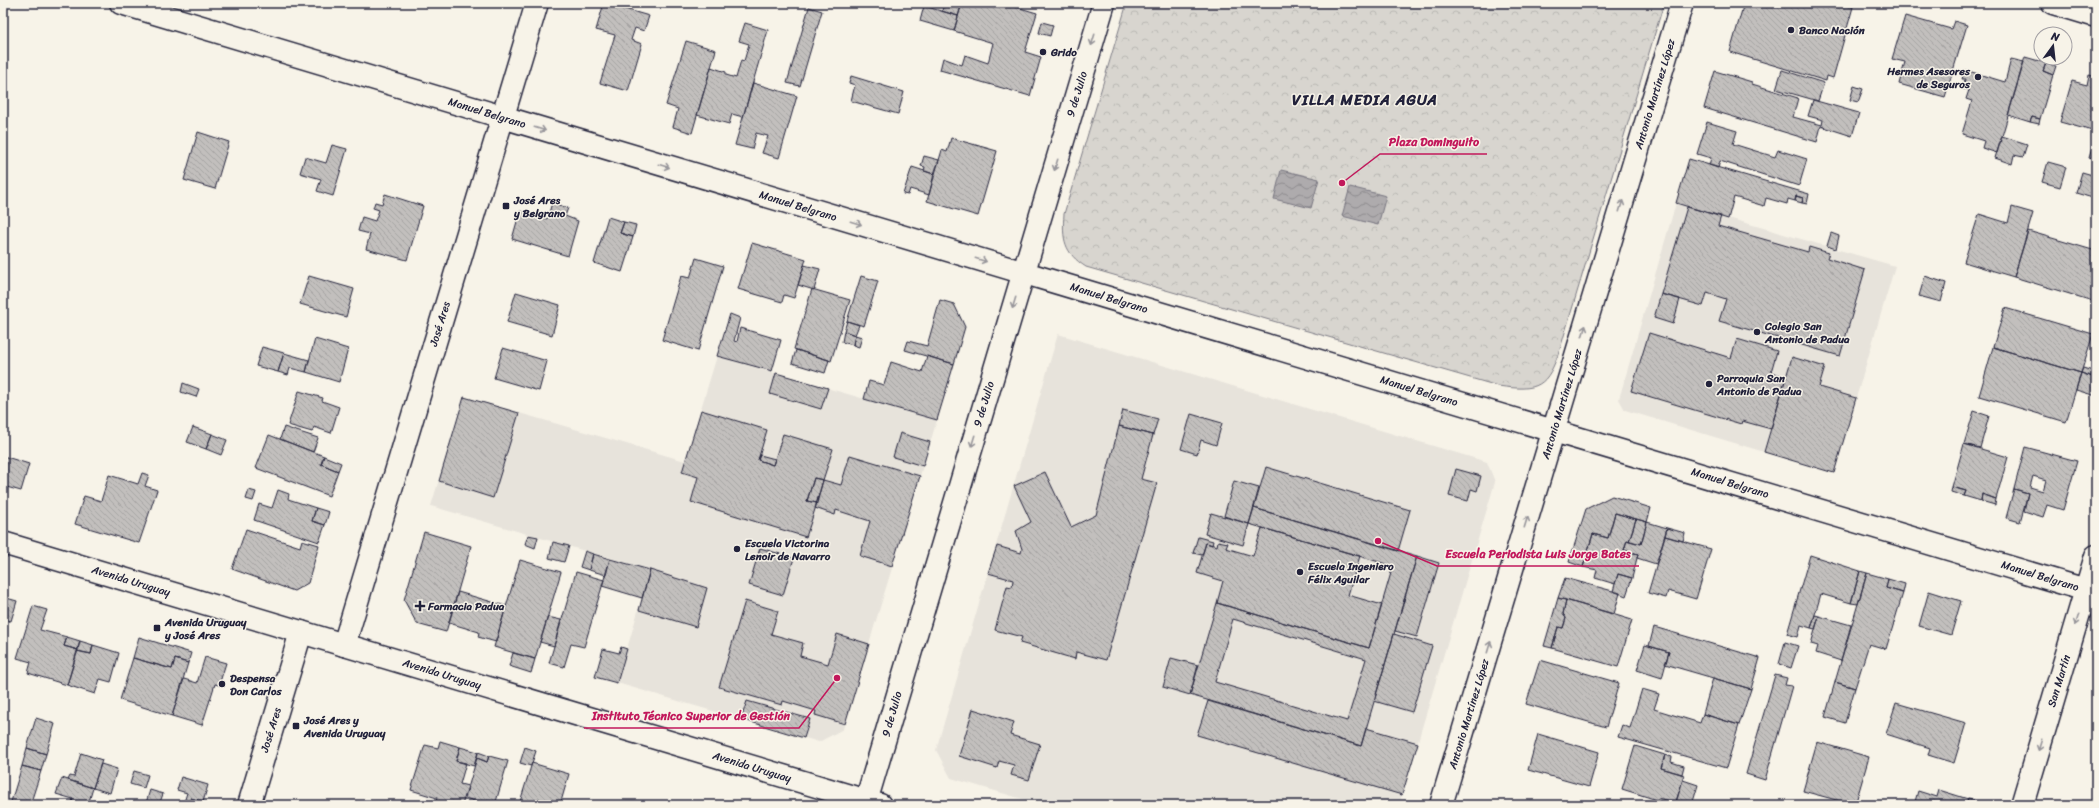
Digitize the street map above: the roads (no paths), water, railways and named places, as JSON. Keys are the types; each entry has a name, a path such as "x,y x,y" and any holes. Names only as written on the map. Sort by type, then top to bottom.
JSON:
{"street":[{"name":"Manuel Belgrano","path":"121,3 502,118 2091,591"},
{"name":"José Ares","path":"344,644 537,3"},
{"name":"9 de Julio","path":"870,804 1023,273 1104,3"},
{"name":"Antonio Martínez López","path":"1441,805 1682,3"},
{"path":"2053,3 2096,16"},
{"name":"Avenida Uruguay","path":"3,543 344,644 870,804"},
{"name":"San Martín","path":"2022,805 2091,591 2096,556"},
{"name":"José Ares","path":"249,805 301,632"}],"water":[{"path":"1281,170 1319,179 1311,208 1274,199"},
{"path":"1350,187 1386,196 1378,225 1342,216"}],"place":[{"name":"Banco Nación","path":"1791,30"},
{"name":"Grido","path":"1043,52"},
{"name":"Hermes Asesores de Seguros","path":"1978,77"},
{"name":"Plaza Dominguito","path":"1342,183"},
{"name":"José Ares y Belgrano","path":"506,206"},
{"name":"Colegio San Antonio de Padua","path":"1757,332"},
{"name":"Parroquia San Antonio de Padua","path":"1709,384"},
{"name":"Escuela Periodista Luis Jorge Bates","path":"1378,541"},
{"name":"Escuela Victorina Lenoir de Navarro","path":"737,549"},
{"name":"Escuela Ingeniero Félix Aguilar","path":"1300,572"},
{"name":"Farmacia Padua","path":"420,606"},
{"name":"Avenida Uruguay y José Ares","path":"157,628"},
{"name":"Instituto Técnico Superior de Gestión","path":"837,678"},
{"name":"Despensa Don Carlos","path":"222,684"},
{"name":"José Ares y Avenida Uruguay","path":"296,726"}],"district":[{"name":"VILLA MEDIA AGUA","path":"1365,100"}]}
